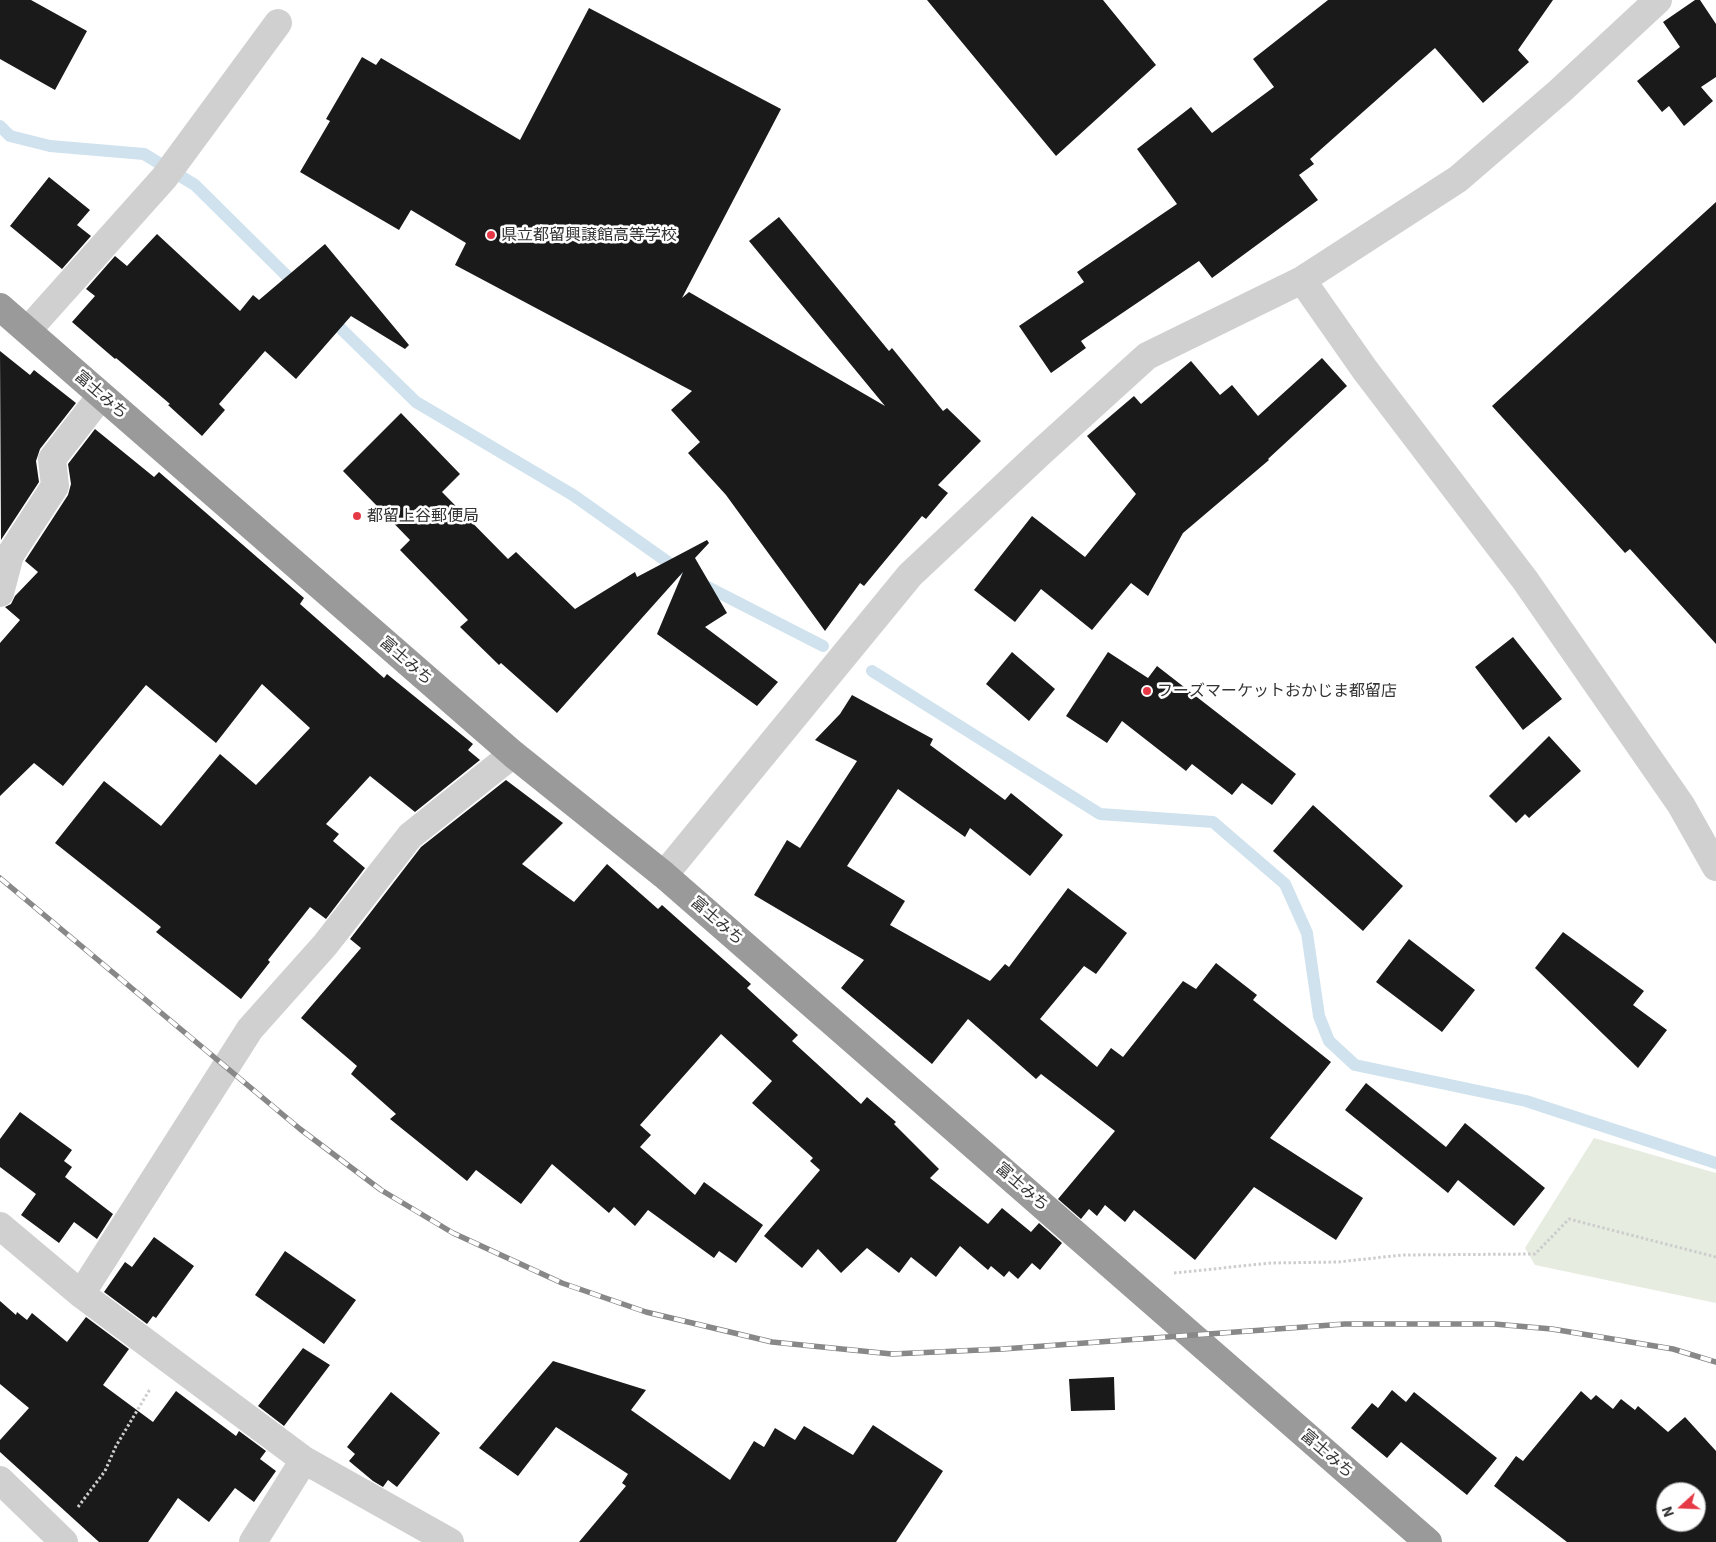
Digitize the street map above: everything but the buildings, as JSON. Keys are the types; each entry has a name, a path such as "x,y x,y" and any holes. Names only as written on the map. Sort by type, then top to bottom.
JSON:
{"highway":[{"name":"富士みち","path":"0,307 513,754 664,875 1428,1542"}],"street":[{"path":"664,875 910,575 1147,356 1302,280 1458,179 1560,91 1658,0"},
{"path":"28,330 170,170 278,23"},
{"path":"1302,280 1365,370 1525,580 1681,805 1716,867"},
{"path":"0,593 10,555 55,486 52,459 101,396"},
{"path":"81,1294 250,1029 325,945 410,836 513,754"},
{"path":"0,1226 81,1294 304,1460 450,1542"},
{"path":"253,1542 304,1460"},
{"path":"0,1480 60,1538"}],"path":[{"path":"1126,1278 1271,1263 1338,1262 1402,1255 1535,1254 1569,1219 1716,1257"},
{"path":"60,1538 105,1471 116,1446 168,1359"}],"shaded area":[{"path":"1594,1138 1716,1173 1716,1303 1535,1265 1525,1248"}],"waterway":[{"path":"0,126 10,136 50,146 144,154 195,185 298,287"},
{"path":"328,316 416,402 573,495 679,570"},
{"path":"700,583 823,646"},
{"path":"872,671 1100,814 1213,822 1285,884 1307,933 1319,1016 1329,1041 1355,1065 1526,1101 1716,1163"}],"railway":[{"path":"0,878 300,1129 381,1190 453,1233 562,1283 646,1312 772,1342 892,1354 1003,1349 1345,1324 1494,1324 1552,1329 1673,1349 1716,1362"}],"place":[{"name":"県立都留興譲館高等学校","path":"491,235"},
{"name":"都留上谷郵便局","path":"357,516"},
{"name":"フーズマーケットおかじま都留店","path":"1147,691"}]}
